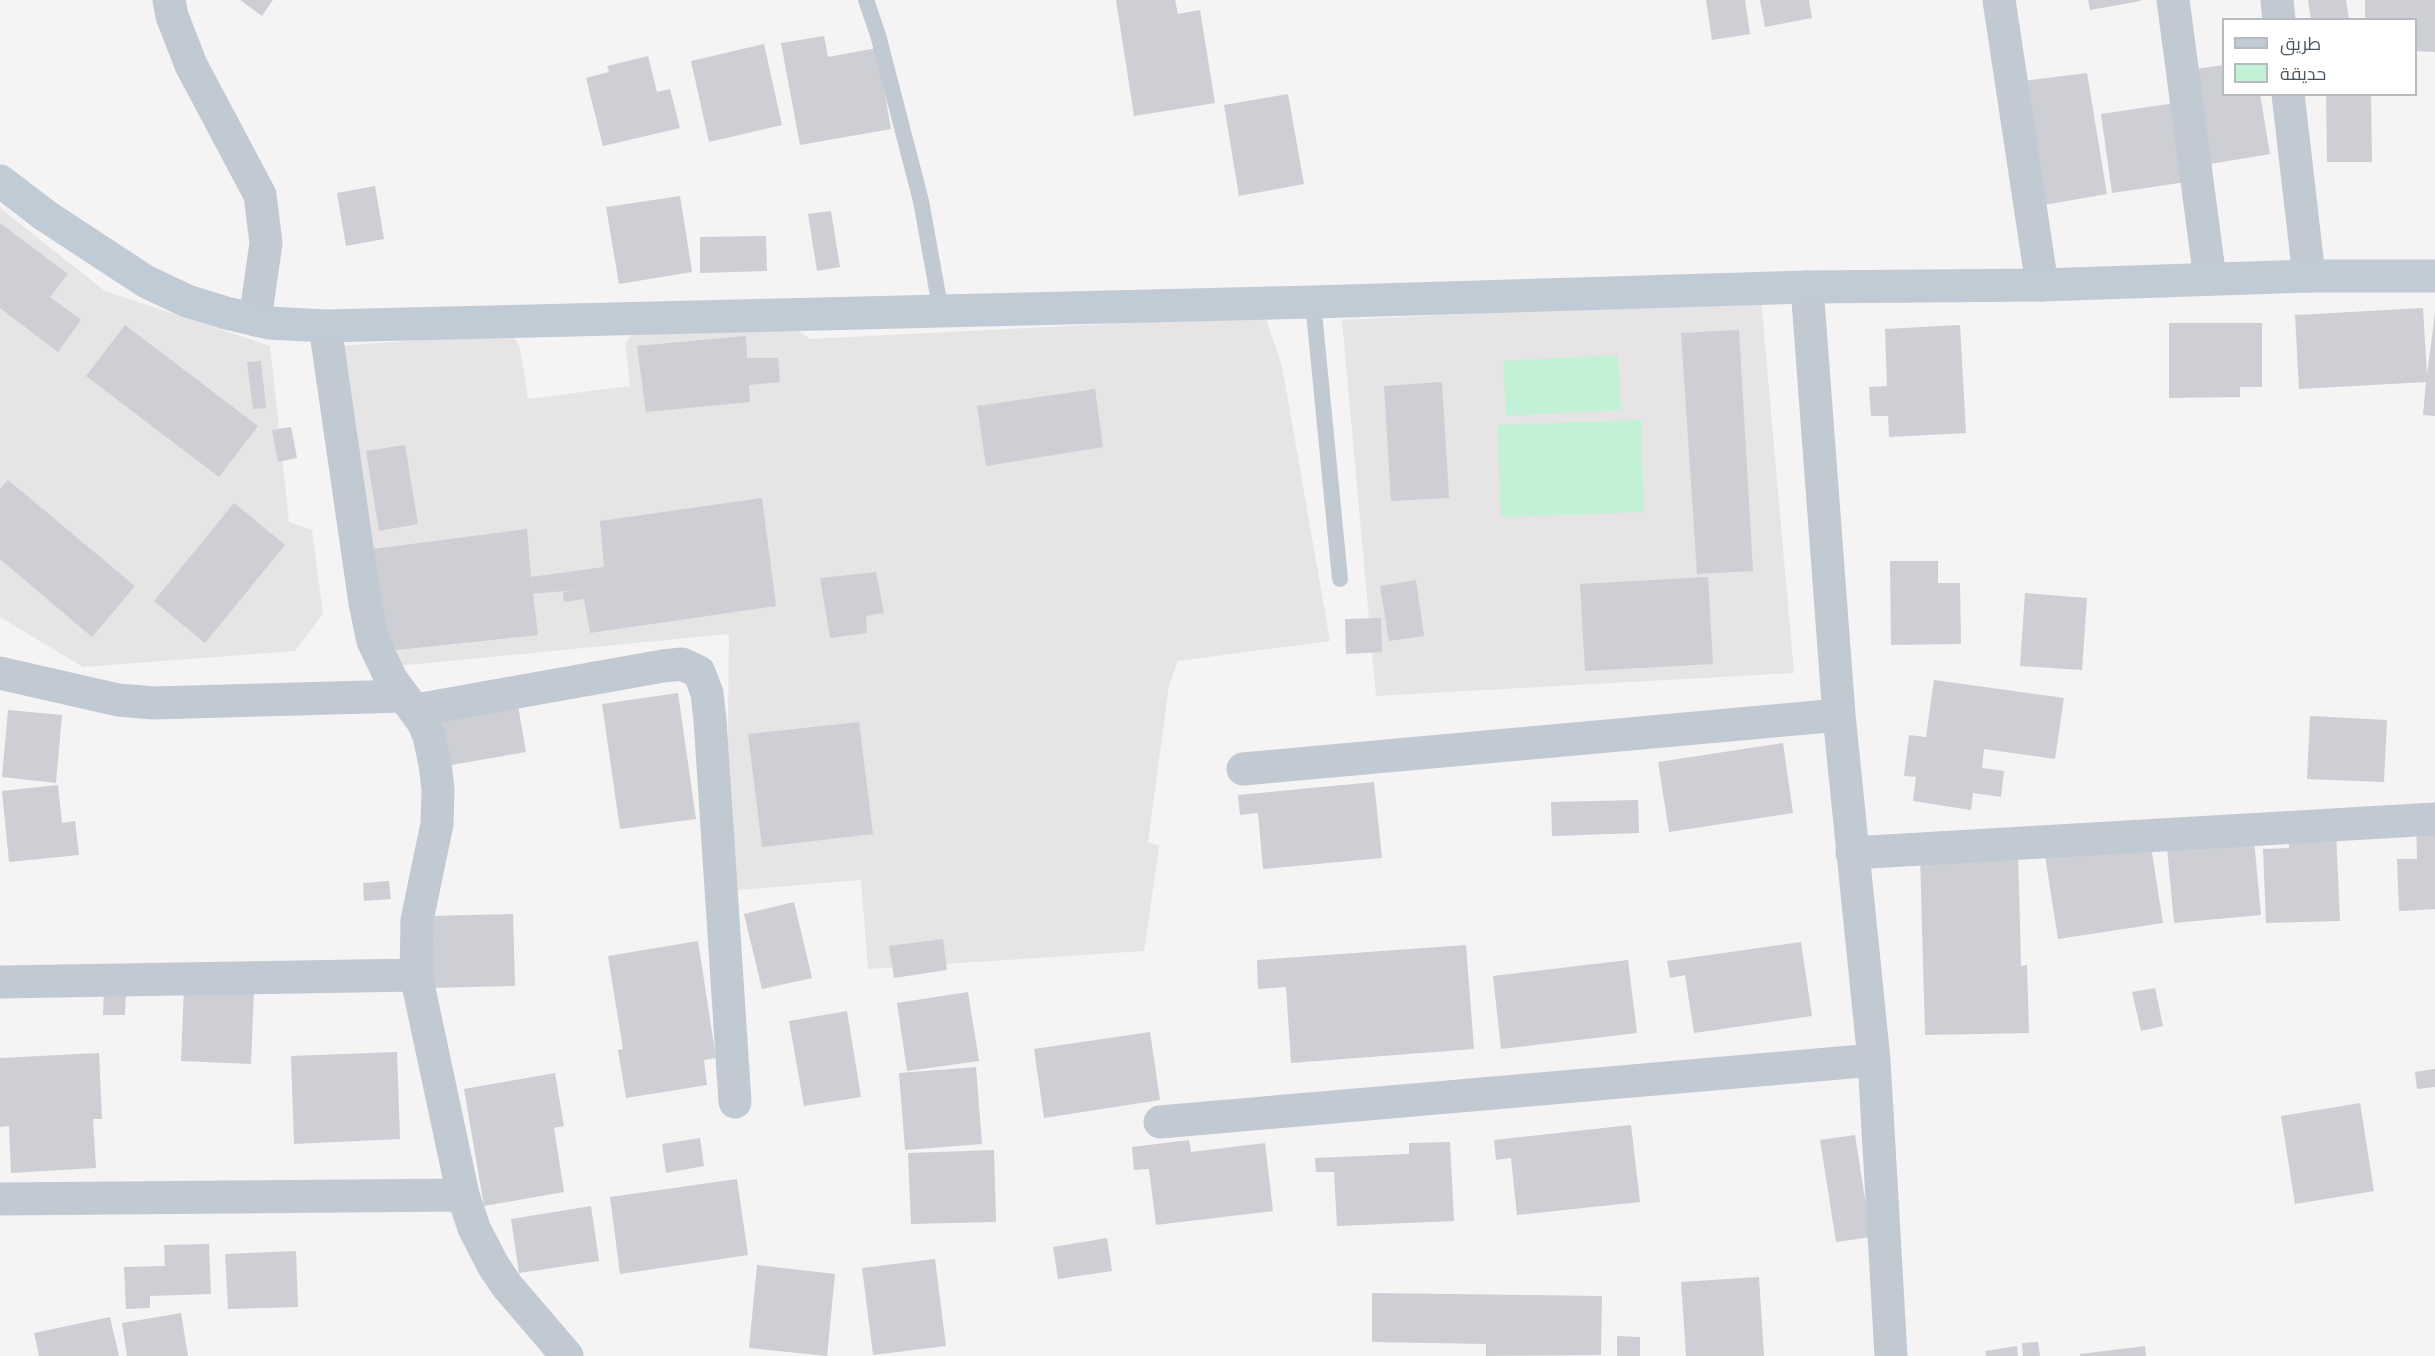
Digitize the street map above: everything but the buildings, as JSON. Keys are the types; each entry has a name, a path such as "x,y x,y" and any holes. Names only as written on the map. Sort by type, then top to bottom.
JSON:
{"main road":[{"path":"0,180 46,216 145,281 187,301 269,323 325,326 941,312 1808,287 2042,285 2309,276 2435,276"}],"street":[{"path":"169,0 172,16 191,65 260,195 266,243 255,320"},
{"path":"1999,0 2042,285"},
{"path":"2173,0 2210,279"},
{"path":"2277,0 2279,18"},
{"path":"2288,96 2309,276"},
{"path":"1808,287 1839,715 1874,1060 1891,1356"},
{"path":"325,326 370,628 378,653 429,735 438,789 433,852 417,920 416,975 463,1195 474,1228 493,1265 507,1286 567,1356"},
{"path":"0,673 118,700 154,703 409,703 663,666 682,664 699,672 706,693 710,720 735,1102"},
{"path":"1243,769 1839,715"},
{"path":"1852,853 2435,819"},
{"path":"0,982 416,975"},
{"path":"1160,1122 1874,1060"},
{"path":"0,1199 463,1195"}],"lane":[{"path":"866,0 878,35 921,201 941,312"},
{"path":"1313,302 1340,579"}],"shaded area":[{"path":"0,208 105,291 270,346 289,522 312,530 323,614 295,651 83,667 0,617"},
{"path":"1761,299 1794,673 1376,696 1342,320"},
{"path":"1265,316 1282,366 1330,641 1178,661 1169,685 1148,842 1159,846 1144,951 868,969 861,880 726,891 729,634 386,667 339,346 512,333 520,348 528,399 630,386 625,344 631,335 789,324 810,339"}],"green space":[{"path":"1618,355 1621,410 1506,416 1503,361"},
{"path":"1641,420 1644,512 1501,517 1497,425"}]}
